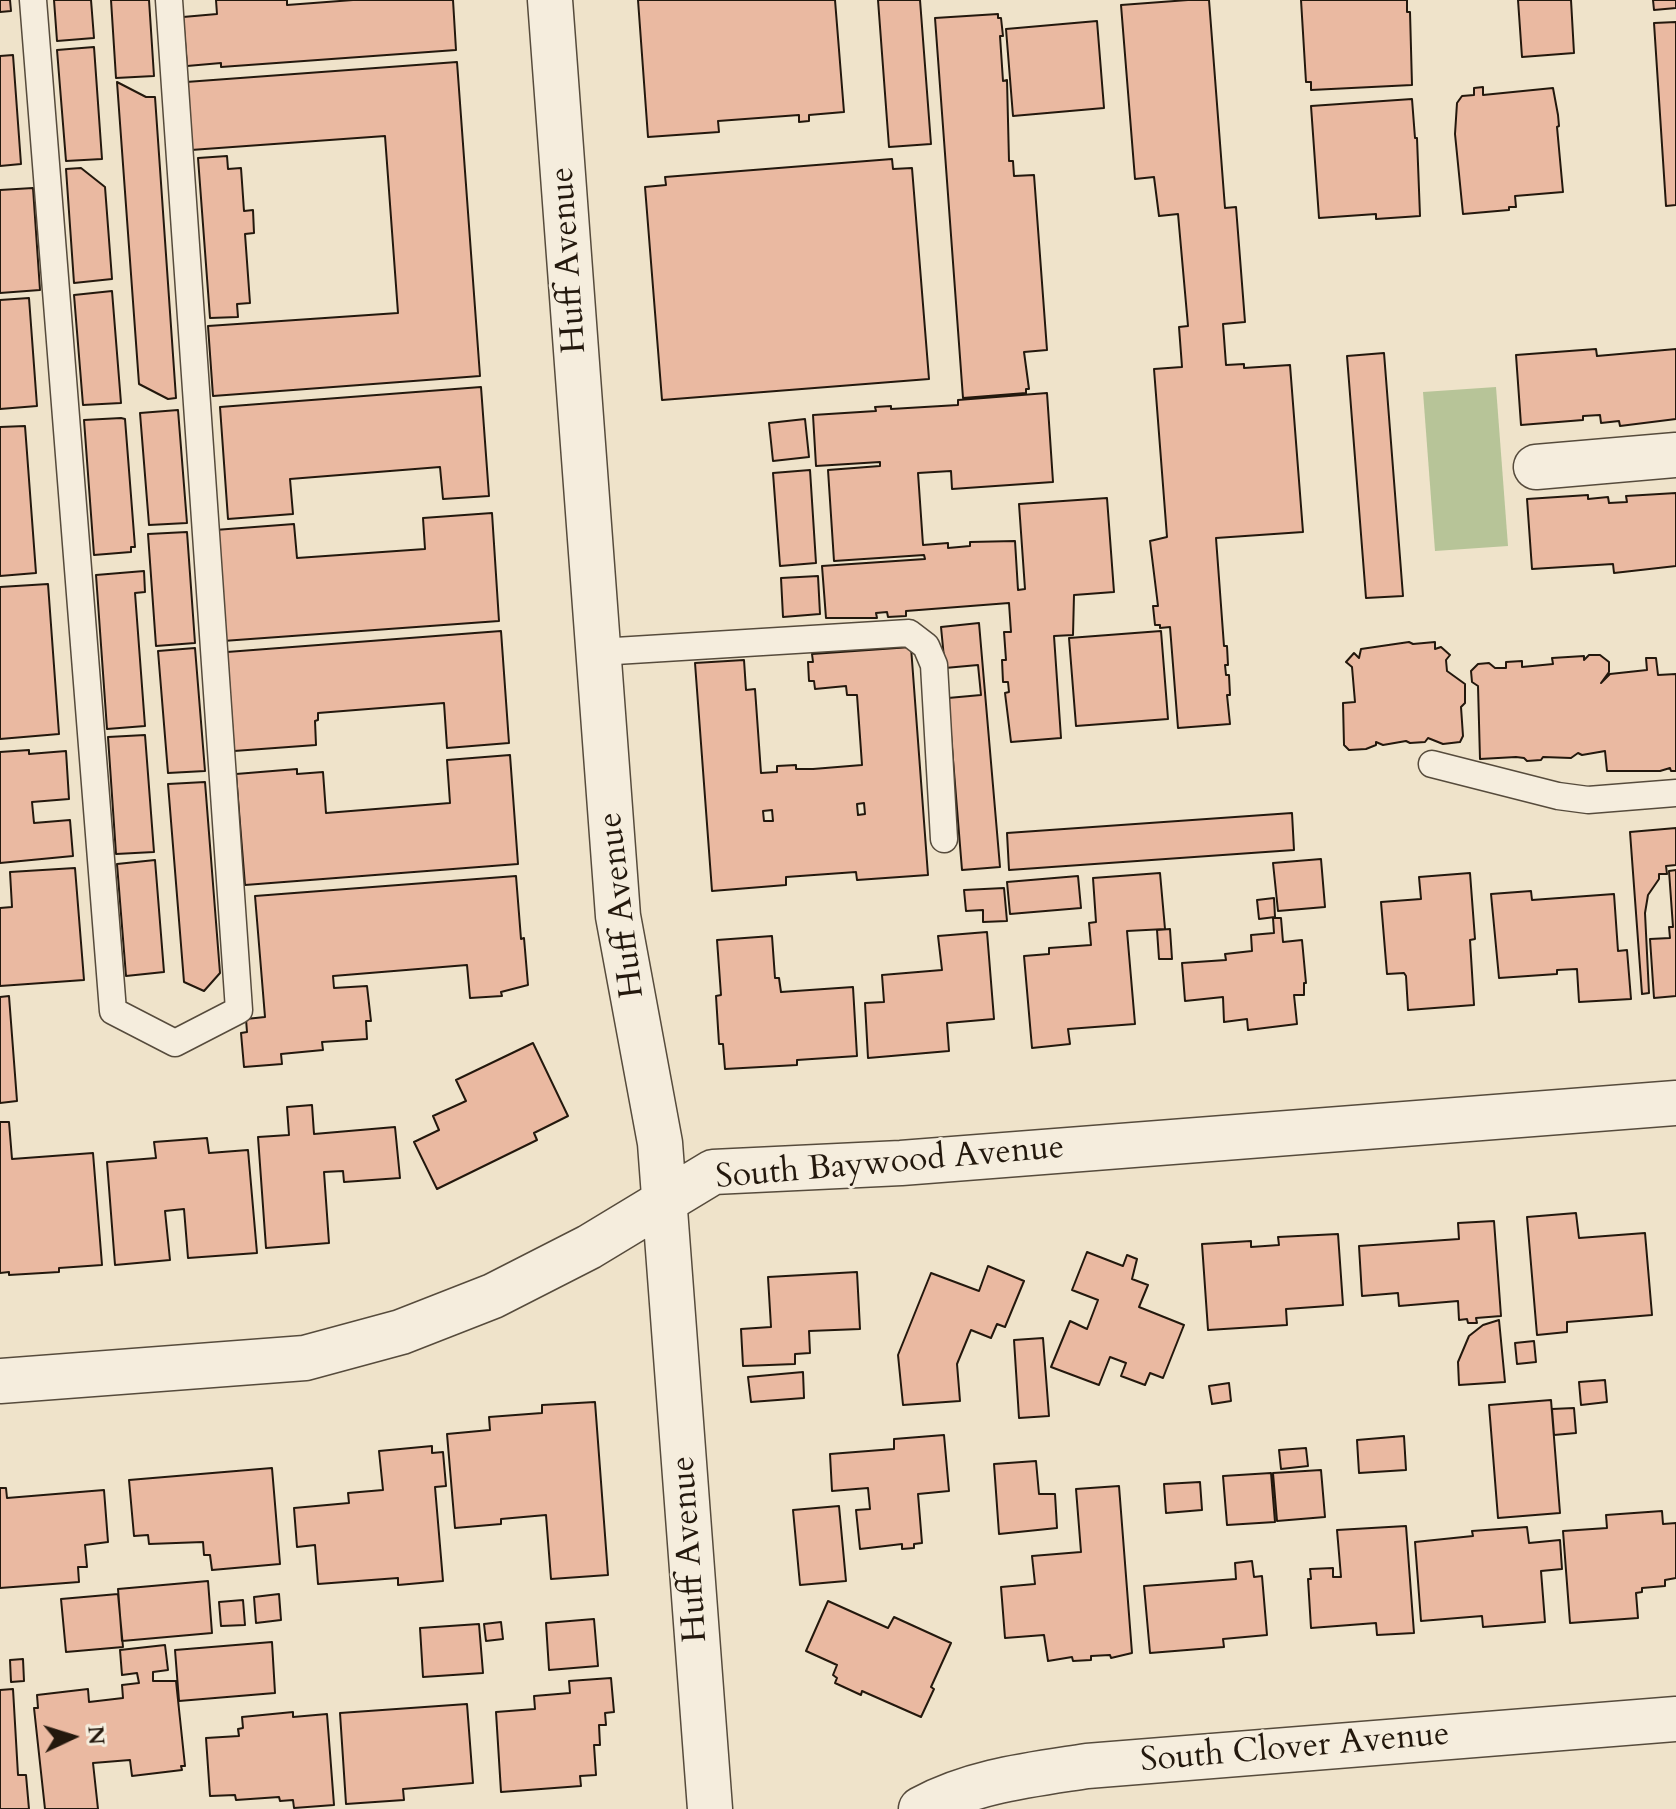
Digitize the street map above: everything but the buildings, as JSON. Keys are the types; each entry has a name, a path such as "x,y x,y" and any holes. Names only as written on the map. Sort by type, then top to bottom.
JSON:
{"street":[{"name":"Huff Avenue","path":"550,0 618,916 660,1143 710,1809"},
{"path":"1536,467 1676,455"},
{"name":"South Baywood Avenue","path":"0,1381 305,1358 387,1336 493,1296 589,1247 713,1172 901,1163 1676,1103"},
{"name":"South Clover Avenue","path":"921,1809 951,1793 1020,1776 1087,1766 1676,1719"}],"lane":[{"path":"33,0 113,1011 175,1043 239,1010 169,0"},
{"path":"599,652 909,633 926,646 934,665 944,839"},
{"path":"1432,764 1588,800 1676,793"}],"green space":[{"path":"1496,387 1508,546 1435,551 1423,392"}]}
